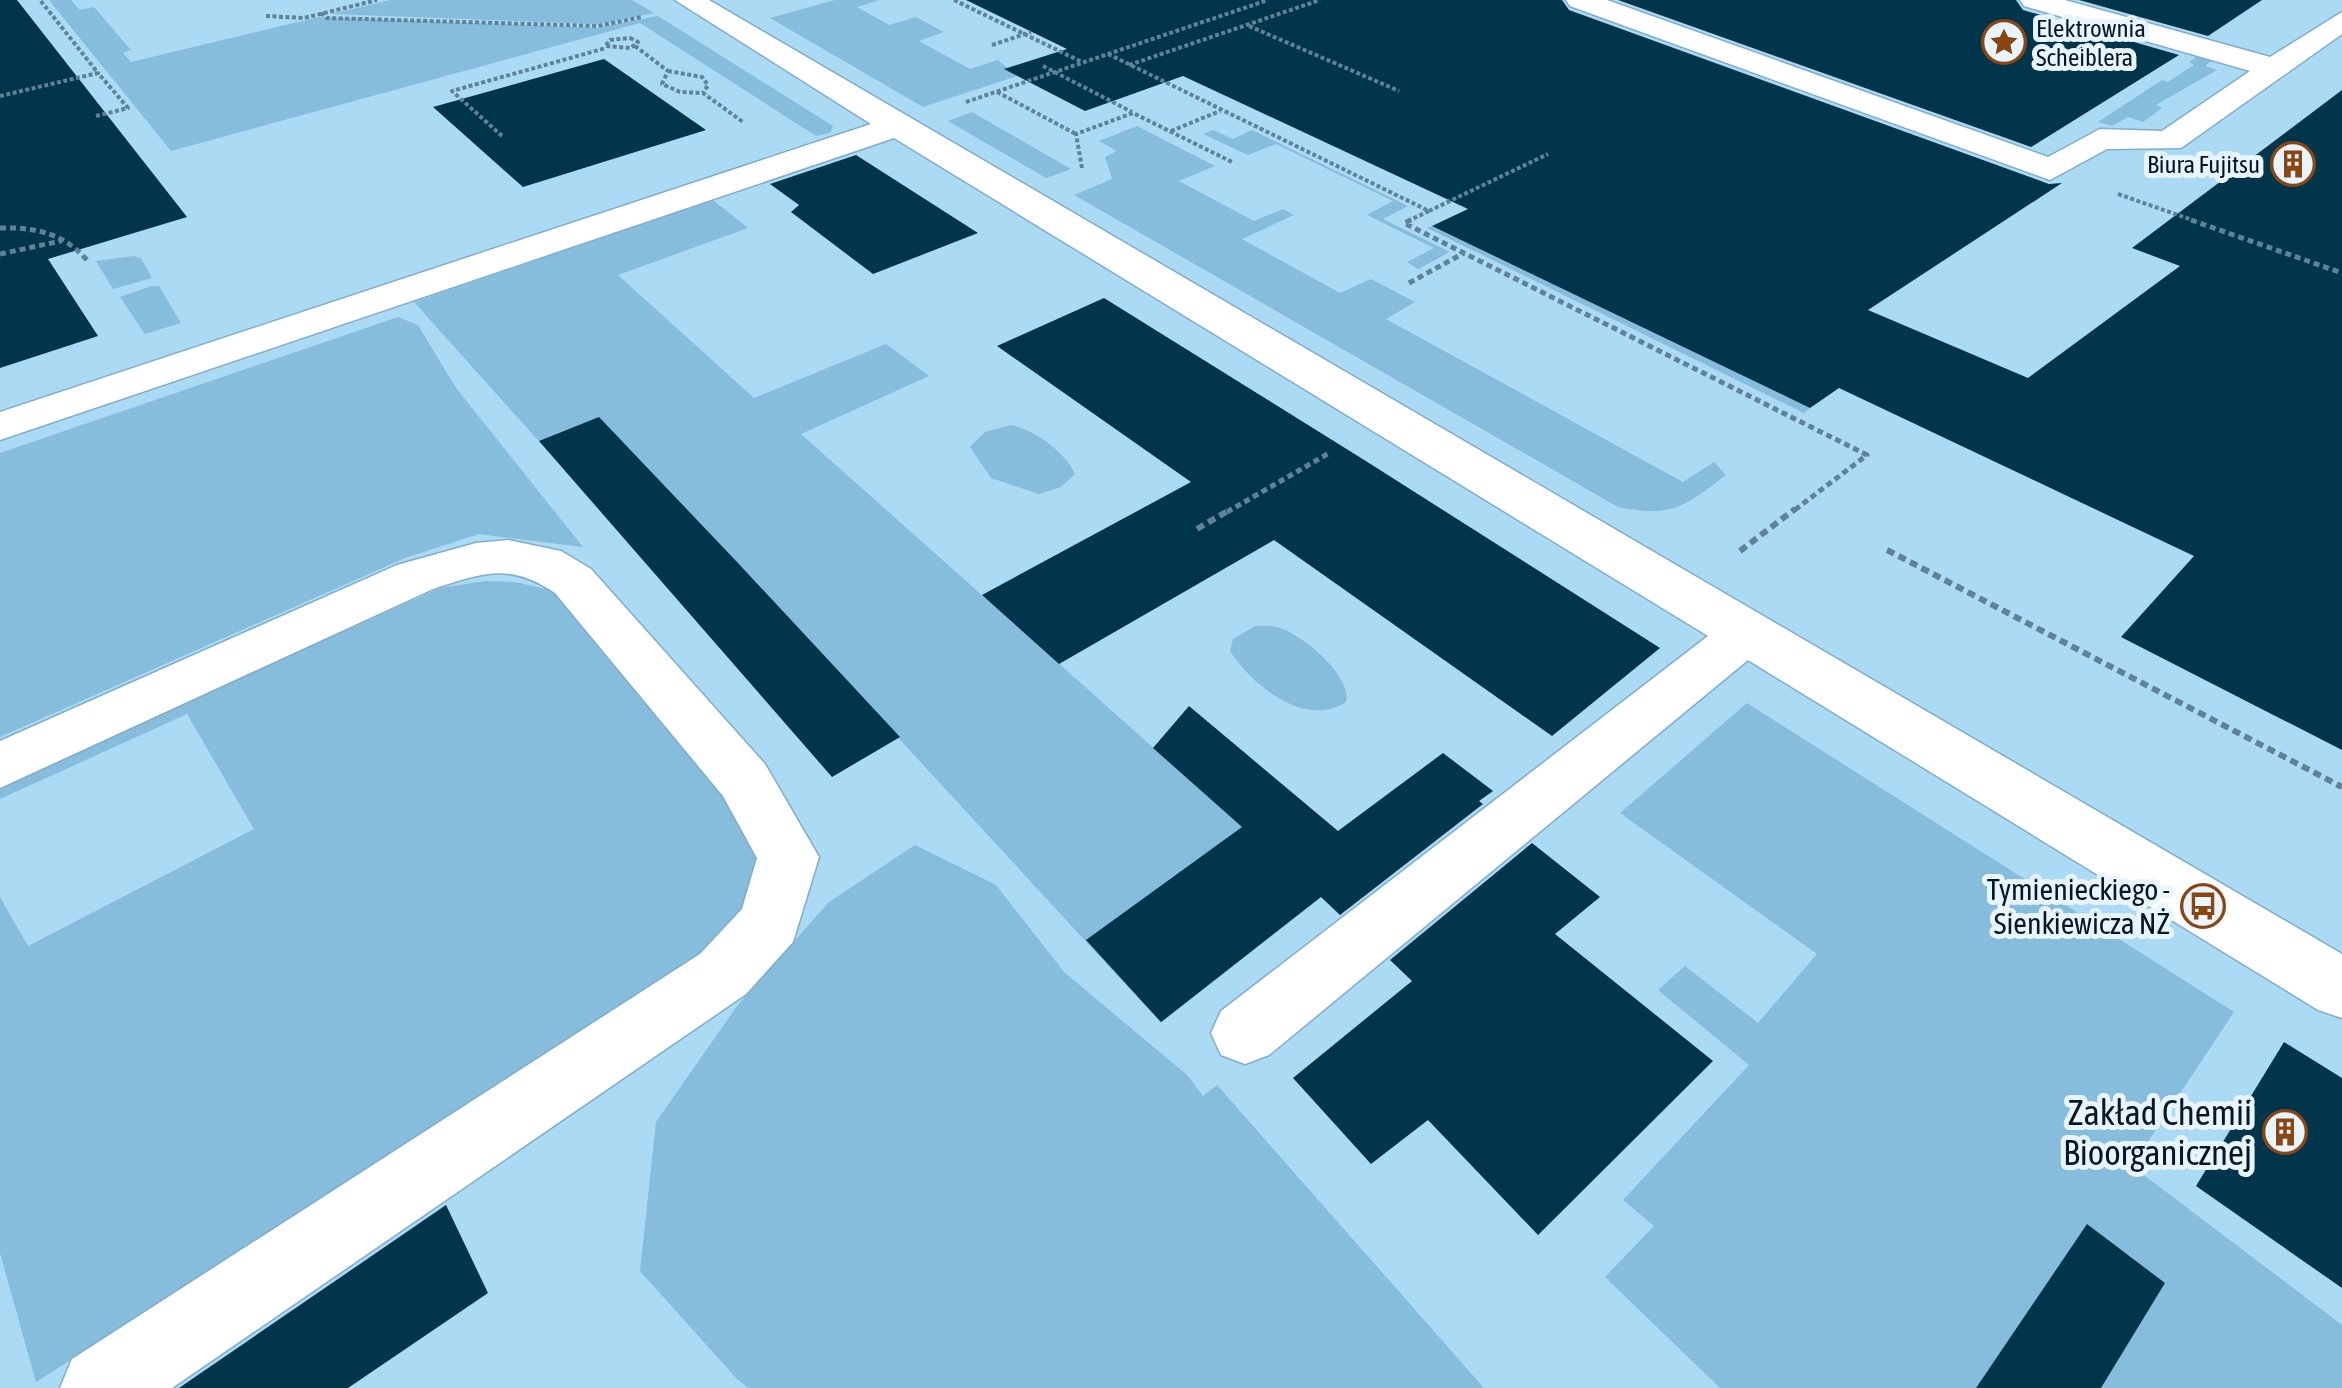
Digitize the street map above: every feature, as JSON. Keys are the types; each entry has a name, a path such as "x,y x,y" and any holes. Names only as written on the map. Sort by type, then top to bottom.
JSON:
{"street":[{"path":"690,0 2342,990"},
{"path":"1580,0 1974,138 2050,170 2100,138 2170,141 2342,21"},
{"path":"2034,0 2274,68"},
{"path":"0,427 898,126"},
{"path":"0,766 415,578 464,562 504,557 539,560 573,581 744,780 788,857 770,923 723,974 101,1388"},
{"path":"1245,1034 1748,632"}],"path":[{"path":"40,0 128,108 96,116"},
{"path":"266,16 304,18 378,0"},
{"path":"954,0 1083,63"},
{"path":"979,98 1268,0"},
{"path":"1128,66 1320,0"},
{"path":"321,13 326,18 598,26 638,18"},
{"path":"1248,25 1400,91"},
{"path":"992,45 1031,32"},
{"path":"606,48 610,40 625,38 637,40 636,46"},
{"path":"502,136 452,92 606,48 636,46 668,71 702,77 708,85 703,93"},
{"path":"1108,54 1429,211"},
{"path":"1043,66 1234,163"},
{"path":"668,71 662,78 669,89 703,93 744,123 736,133"},
{"path":"0,96 98,72"},
{"path":"997,92 1076,134 1133,112"},
{"path":"1170,131 1221,111"},
{"path":"1076,134 1082,168"},
{"path":"1548,154 1404,223 1867,455 1730,559"},
{"path":"2050,170 2342,273"},
{"path":"2169,222 2178,215"},
{"path":"0,228 44,228 75,244 87,260"},
{"path":"0,254 62,240"},
{"path":"1410,282 1464,254"},
{"path":"1198,528 1344,445"},
{"path":"1887,550 2342,787"}],"shaded area":[{"path":"49,0 71,0 80,10 94,7 131,50 123,53 131,62 319,17 597,28 658,16 833,126 830,133 816,136 640,23 171,151"},
{"path":"390,0 632,0 654,13 598,24 331,14"},
{"path":"835,0 880,0 857,7 889,25 916,17 944,32 919,41 970,69 998,60 1017,76 923,107 770,18"},
{"path":"2196,57 2211,61 2205,66 2217,70 2156,105 2162,108 2143,122 2128,117 2112,126 2098,122 2162,80 2168,82 2194,65 2189,62"},
{"path":"972,112 1071,169 1046,178 948,121"},
{"path":"1137,126 1215,166 1179,181 1254,221 1283,209 1294,215 1242,239 1340,293 1371,279 1415,302 1386,319 1683,482 1714,462 1726,475 1676,507 1652,511 1618,507 1074,195 1112,179 1105,157 1117,151 1099,141"},
{"path":"1213,130 1233,139 1252,130 1408,206 1383,219 1450,252 1418,269 1407,262 1434,248 1367,215 1393,201 1276,144 1248,155 1203,134"},
{"path":"713,200 748,228 618,275 754,398 886,344 929,376 801,434 1321,897 1161,1023 737,563 615,526 414,302"},
{"path":"1432,226 1810,408 1804,413 1427,228"},
{"path":"141,258 152,278 113,289 96,261"},
{"path":"159,286 181,323 145,334 120,297"},
{"path":"398,317 418,325 456,388 583,547 479,534 405,558 0,737 0,453"},
{"path":"1011,425 1048,443 1075,474 1061,487 1039,494 991,478 970,447 985,432"},
{"path":"486,581 515,582 554,591 748,824 768,859 733,940 36,1382 0,1253 0,897 28,946 254,829 187,714 0,799 0,786 440,588"},
{"path":"1255,626 1280,628 1313,648 1342,681 1346,702 1314,710 1297,707 1266,690 1230,651 1233,639"},
{"path":"1747,703 2234,1012 2132,1166 2342,1325 2342,1388 2101,1388 2165,1283 2087,1224 1976,1388 1720,1388 1605,1277 1654,1226 1623,1200 1749,1065 1658,990 1685,966 1758,1023 1817,954 1620,813"},
{"path":"915,845 996,885 1064,972 1187,1075 1203,1096 1217,1085 1484,1388 748,1388 737,1379 640,1271 656,1122 737,1006 829,902"}],"building":[{"path":"0,0 17,0 187,217 48,259 98,336 0,368"},
{"path":"966,0 1562,0 1569,10 2049,184 2062,183 1868,310 2028,378 2180,266 2132,248 2342,90 2342,750 2121,637 2194,556 1839,388 1810,408 1432,226 1468,209 1183,76 1085,111 1004,69 1067,49"},
{"path":"1618,0 2016,0 2023,10 2179,55 2031,147"},
{"path":"2079,0 2262,0 2208,36"},
{"path":"604,59 706,130 523,187 433,107"},
{"path":"856,155 978,233 873,274 791,212 799,205 770,184"},
{"path":"1104,298 1660,648 1552,736 1274,540 1059,664 982,595 1191,482 997,346"},
{"path":"599,417 900,737 832,777 539,441"},
{"path":"1189,706 1338,831 1443,753 1493,791 1479,801 1483,804 1340,915 1321,897 1161,1022 1086,940 1242,827 1153,748"},
{"path":"1532,843 1600,897 1555,934 1713,1061 1538,1235 1428,1120 1371,1164 1293,1078 1412,981 1390,960"},
{"name":"Zakład Chemii Bioorganicznej","path":"2284,1042 2342,1078 2342,1288 2196,1186"},
{"path":"446,1205 488,1293 348,1388 179,1388"},
{"path":"2087,1224 2165,1283 2101,1388 1976,1388"}],"place":[{"name":"Elektrownia Scheiblera","path":"2004,42"},
{"name":"Biura Fujitsu","path":"2293,164"},
{"name":"Tymienieckiego - Sienkiewicza NŻ","path":"2203,906"},
{"name":"Zakład Chemii Bioorganicznej","path":"2285,1132"}]}
